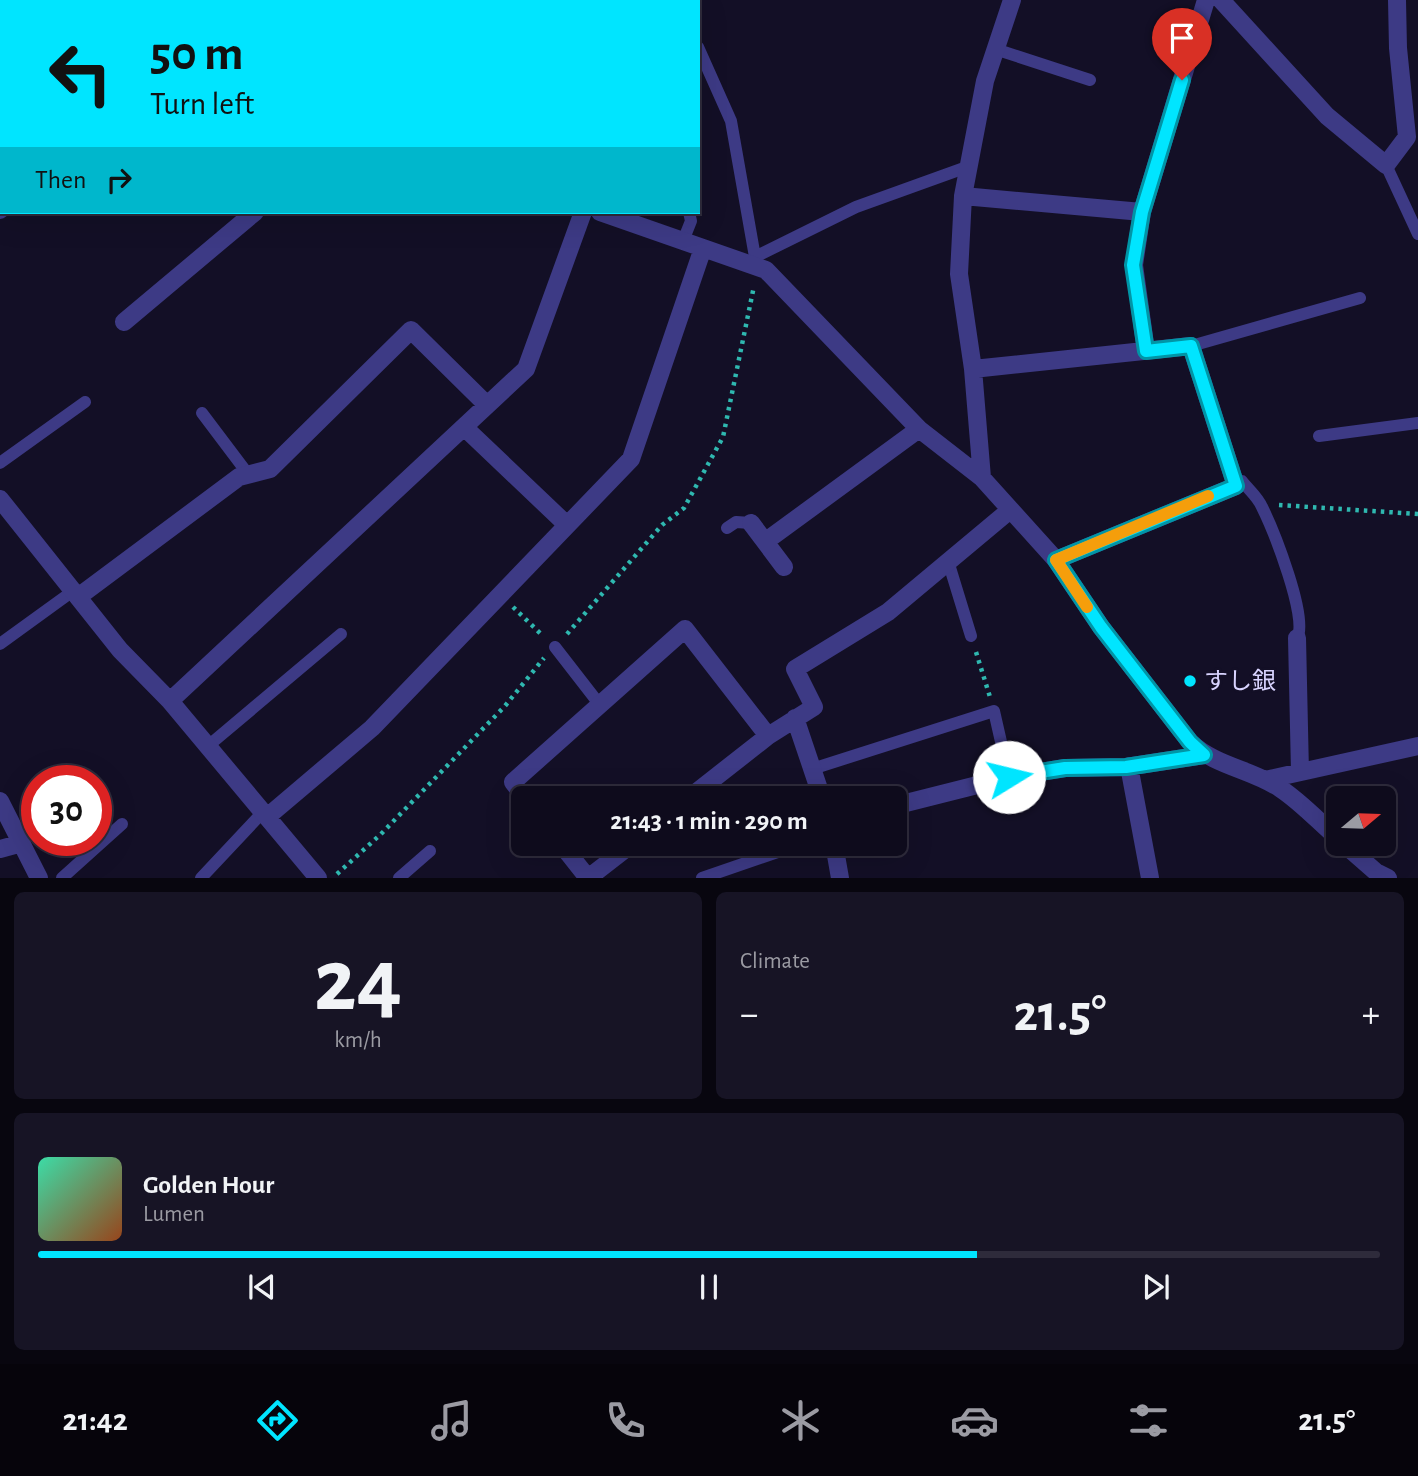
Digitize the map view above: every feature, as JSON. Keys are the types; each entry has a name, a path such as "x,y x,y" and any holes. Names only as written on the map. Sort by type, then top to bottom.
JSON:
{"street":[{"path":"982,478 974,369 959,274 963,196 985,81 1012,0"},
{"path":"1146,351 1133,265 1142,212 1206,0"},
{"path":"1220,0 1327,116 1386,165 1407,137 1398,48 1397,0"},
{"path":"963,196 1142,212"},
{"path":"124,322 253,214"},
{"path":"170,701 526,369 582,214"},
{"path":"606,214 702,248 756,263 766,270 919,429 982,478 1056,560 1101,627 1190,742 1204,755 1265,779 1282,789 1326,828"},
{"path":"265,815 372,728 631,459 702,248"},
{"path":"76,594 239,477 270,469 411,330 487,405"},
{"path":"974,369 1191,346 1236,486 1056,560"},
{"path":"464,427 567,525"},
{"path":"766,541 919,429"},
{"path":"0,499 120,650 170,701 318,877"},
{"path":"704,786 768,736 814,707 796,669 888,612 1010,510"},
{"path":"751,523 784,567"},
{"path":"516,786 513,782 685,629 768,736"},
{"path":"1297,638 1300,772"},
{"path":"796,719 818,786"},
{"path":"1265,779 1418,746"},
{"path":"907,803 1009,777 1065,768 1129,766 1204,755"},
{"path":"1129,766 1150,877"},
{"path":"0,801 21,841"},
{"path":"0,849 21,843"},
{"path":"28,856 39,877"},
{"path":"571,856 588,877 616,856"},
{"path":"836,856 840,877"},
{"path":"1358,856 1376,872 1388,877"}],"lane":[{"path":"995,49 1090,79"},
{"path":"700,51 731,121 756,263 856,207 967,167"},
{"path":"1386,165 1418,234"},
{"path":"683,241 691,221 689,214"},
{"path":"1191,346 1360,298"},
{"path":"0,463 85,402"},
{"path":"202,414 248,474"},
{"path":"1319,436 1418,423"},
{"path":"1234,481 1241,481 1261,504 1300,610 1300,634 1297,638"},
{"path":"727,528 736,522 751,523"},
{"path":"948,561 971,636"},
{"path":"0,644 76,594"},
{"path":"208,746 341,634"},
{"path":"555,647 600,705"},
{"path":"812,769 994,711 1009,777"},
{"path":"201,877 265,815"},
{"path":"62,877 122,824"},
{"path":"399,877 430,851"},
{"path":"702,877 765,856"}],"path":[{"path":"333,877 381,834 505,706 662,525 684,508 723,437 756,263"},
{"path":"1261,504 1418,514"},
{"path":"500,595 555,647"},
{"path":"971,636 994,711"}],"slow traffic":[{"path":"1087,607 1056,560 1208,496"}],"place":[{"name":"すし銀","path":"1190,681"}],"route":[{"path":"1009,777 1065,768 1126,767 1204,755 1190,742 1101,627 1056,560 1236,486 1191,346 1146,351 1133,265 1142,212 1182,80"}]}
